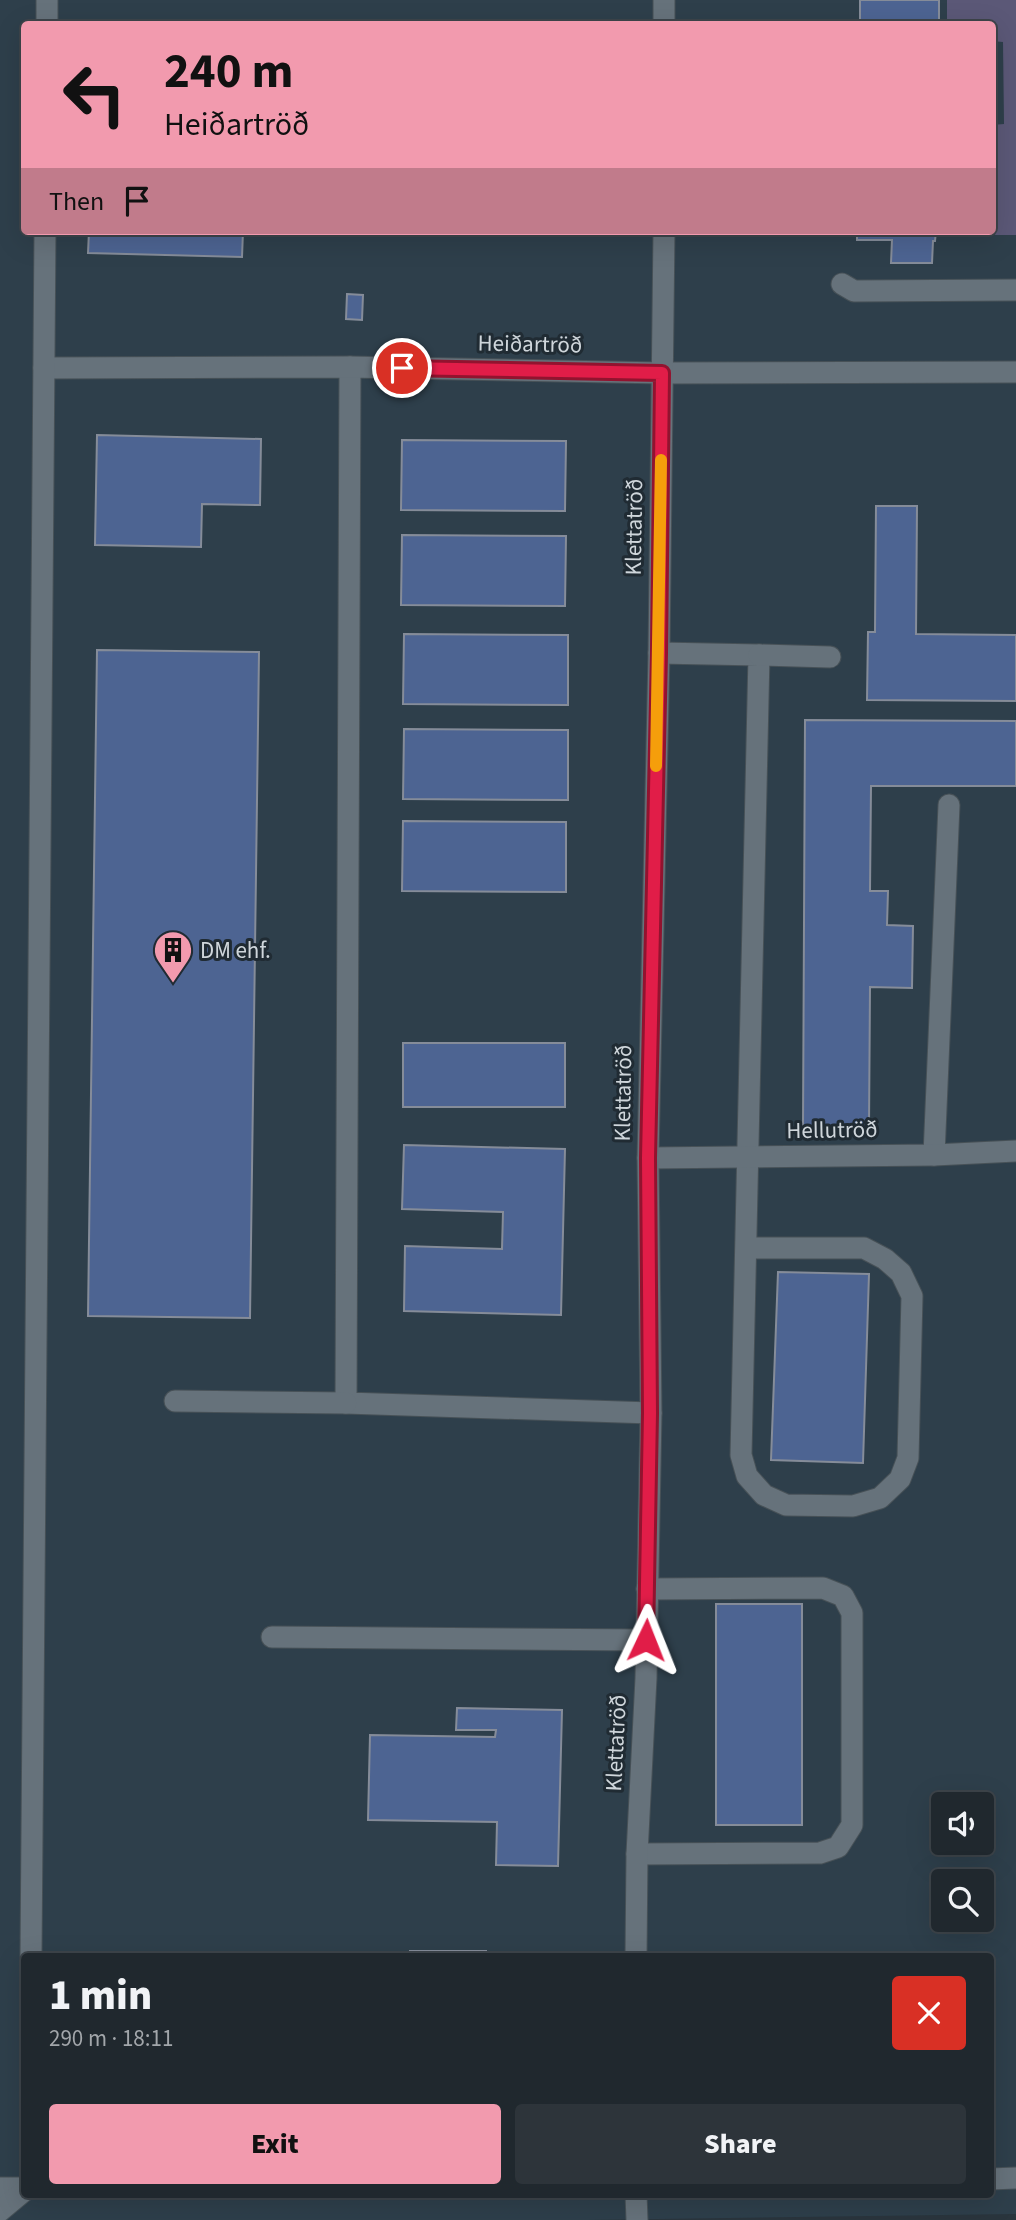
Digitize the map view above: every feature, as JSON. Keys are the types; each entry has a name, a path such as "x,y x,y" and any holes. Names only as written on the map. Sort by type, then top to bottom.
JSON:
{"street":[{"path":"47,0 47,21"},
{"path":"664,0 664,21"},
{"path":"31,1953 45,235"},
{"name":"Klettatröð","path":"636,1953 637,1854 646,1678 650,1413 648,1158 659,653 664,235"},
{"path":"842,284 854,291 1016,290"},
{"path":"346,1403 350,367"},
{"name":"Heiðartröð","path":"44,368 350,367 662,373 1016,372"},
{"path":"659,653 830,657"},
{"path":"746,1248 864,1248 885,1259 901,1273 912,1296 908,1458 900,1479 880,1498 853,1506 786,1505 764,1495 747,1476 741,1455 760,655"},
{"path":"934,1155 949,806"},
{"name":"Hellutröð","path":"648,1158 934,1155 1016,1151"},
{"path":"175,1401 346,1403 650,1413"},
{"path":"637,1854 820,1853 838,1847 852,1825 852,1614 843,1596 823,1588 647,1589"},
{"path":"272,1637 646,1640"},
{"path":"994,2179 1016,2178"},
{"path":"0,2188 21,2190"},
{"path":"0,2211 21,2193"},
{"path":"636,2198 637,2220"}],"shaded area":[{"path":"0,0 1016,0 1016,2214 589,2220 0,2220"},
{"path":"947,0 1016,0 1016,235 996,235 996,125 1004,124 1003,42 996,41 996,21 947,21"}],"building":[{"path":"860,0 939,0 939,21 860,21"},
{"path":"89,235 243,235 242,257 88,253"},
{"path":"857,235 936,235 932,263 891,263 892,240 857,240"},
{"path":"347,294 363,295 362,320 346,319"},
{"path":"97,435 261,439 260,505 202,504 201,547 95,545"},
{"path":"402,440 566,441 565,511 401,510"},
{"path":"876,506 917,506 916,634 1016,635 1016,701 867,700 868,632 875,632"},
{"path":"402,535 566,536 565,606 401,605"},
{"path":"404,634 568,635 568,705 403,704"},
{"name":"DM ehf.","path":"97,650 259,652 250,1318 88,1316"},
{"path":"805,720 1016,721 1016,786 871,786 870,891 888,891 887,925 913,926 912,988 870,987 869,1128 803,1128"},
{"path":"404,729 568,730 568,800 403,799"},
{"path":"403,821 566,822 566,892 402,891"},
{"path":"403,1043 565,1043 565,1107 403,1107"},
{"path":"404,1145 565,1149 561,1315 404,1311 405,1246 502,1249 503,1212 402,1209"},
{"path":"778,1272 869,1274 863,1463 771,1460"},
{"path":"716,1604 802,1604 802,1825 716,1825"},
{"path":"457,1708 562,1710 558,1866 496,1865 497,1822 368,1820 370,1735 495,1737 496,1730 456,1730"},
{"path":"410,1951 486,1951 486,1953"}],"slow traffic":[{"path":"656,766 661,460"}],"place":[{"name":"DM ehf.","path":"173,984"}],"route":[{"path":"402,368 662,373 648,1158 650,1413 646,1640"}]}
